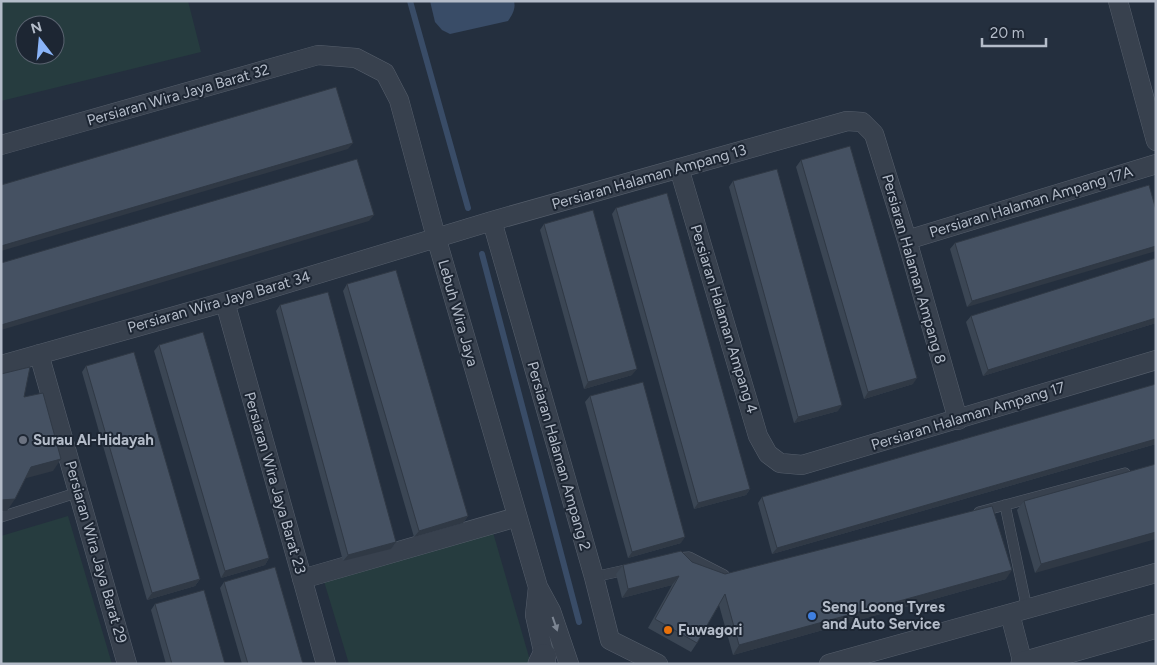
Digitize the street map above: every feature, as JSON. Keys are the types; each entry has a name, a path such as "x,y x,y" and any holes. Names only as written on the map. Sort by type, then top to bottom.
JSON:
{"street":[{"path":"1118,1 1156,141"},
{"name":"Persiaran Wira Jaya Barat 32","path":"1,145 318,55 356,58"},
{"name":"Lebuh Wira Jaya","path":"356,58 385,72 399,100 436,237 517,517 538,586 550,611 569,664"},
{"name":"Persiaran Halaman Ampang 13","path":"436,237 847,121 862,122"},
{"name":"Persiaran Halaman Ampang 8","path":"862,122 874,134 907,240 958,420"},
{"name":"Persiaran Halaman Ampang 17A","path":"907,240 1156,164"},
{"name":"Persiaran Halaman Ampang 4","path":"679,168 758,436 768,454 780,463"},
{"name":"Persiaran Halaman Ampang 2","path":"492,221 594,577 610,640 658,664"},
{"name":"Persiaran Wira Jaya Barat 34","path":"1,365 225,302 436,237"},
{"name":"Persiaran Wira Jaya Barat 23","path":"225,302 326,664"},
{"name":"Persiaran Wira Jaya Barat 29","path":"39,354 127,664"},
{"name":"Persiaran Halaman Ampang 17","path":"780,463 802,465 1156,360"},
{"path":"302,579 517,517"},
{"path":"829,664 1156,573"},
{"name":"Lebuh Wira Jaya","path":"538,586 534,615 543,661"},
{"path":"1019,611 1023,664 1156,626"}],"lane":[{"path":"967,515 1137,470"},
{"path":"1,517 78,492"},
{"path":"1005,505 1019,611"},
{"path":"664,560 689,557 728,577 734,577"},
{"path":"594,577 638,566"}],"green space":[{"path":"1,1 188,1 201,52 1,101"},
{"path":"68,516 112,664 1,664 1,536"},
{"path":"492,529 531,664 349,664 323,578"}],"water":[{"path":"430,1 514,1 514,7 508,21 450,34 442,30 435,22"}],"building":[{"path":"336,87 353,143 1,246 1,185"},
{"path":"850,146 917,378 868,392 801,160"},
{"path":"357,159 374,215 1,325 1,263"},
{"path":"777,169 842,405 798,417 733,181"},
{"path":"1149,185 1156,210 1156,246 972,301 955,243"},
{"path":"667,193 750,489 698,503 616,208"},
{"path":"593,210 637,369 588,382 544,224"},
{"path":"1156,258 1156,318 988,370 971,316"},
{"path":"396,270 468,516 419,531 347,284"},
{"path":"328,292 396,542 348,555 280,305"},
{"path":"203,332 269,558 225,571 159,345"},
{"path":"134,352 200,579 152,593 86,366"},
{"name":"Surau Al-Hidayah","path":"30,367 24,397 43,393 61,459 31,467 15,499 1,500 1,374"},
{"path":"643,382 685,537 632,552 590,396"},
{"path":"1156,384 1156,439 777,548 762,497"},
{"path":"1156,464 1156,532 1041,564 1024,501"},
{"path":"992,506 1012,570 739,645 725,594 697,643 655,619 679,576 628,589 623,565 681,551 692,562 725,574"},
{"path":"275,567 303,664 248,664 224,582"},
{"path":"204,590 225,664 172,664 155,604"}],"waterway":[{"path":"410,1 468,208"},
{"path":"482,254 579,622"}],"place":[{"name":"Surau Al-Hidayah","path":"23,440"},
{"name":"Seng Loong Tyres and Auto Service","path":"812,616"},
{"name":"Fuwagori","path":"668,630"}]}
